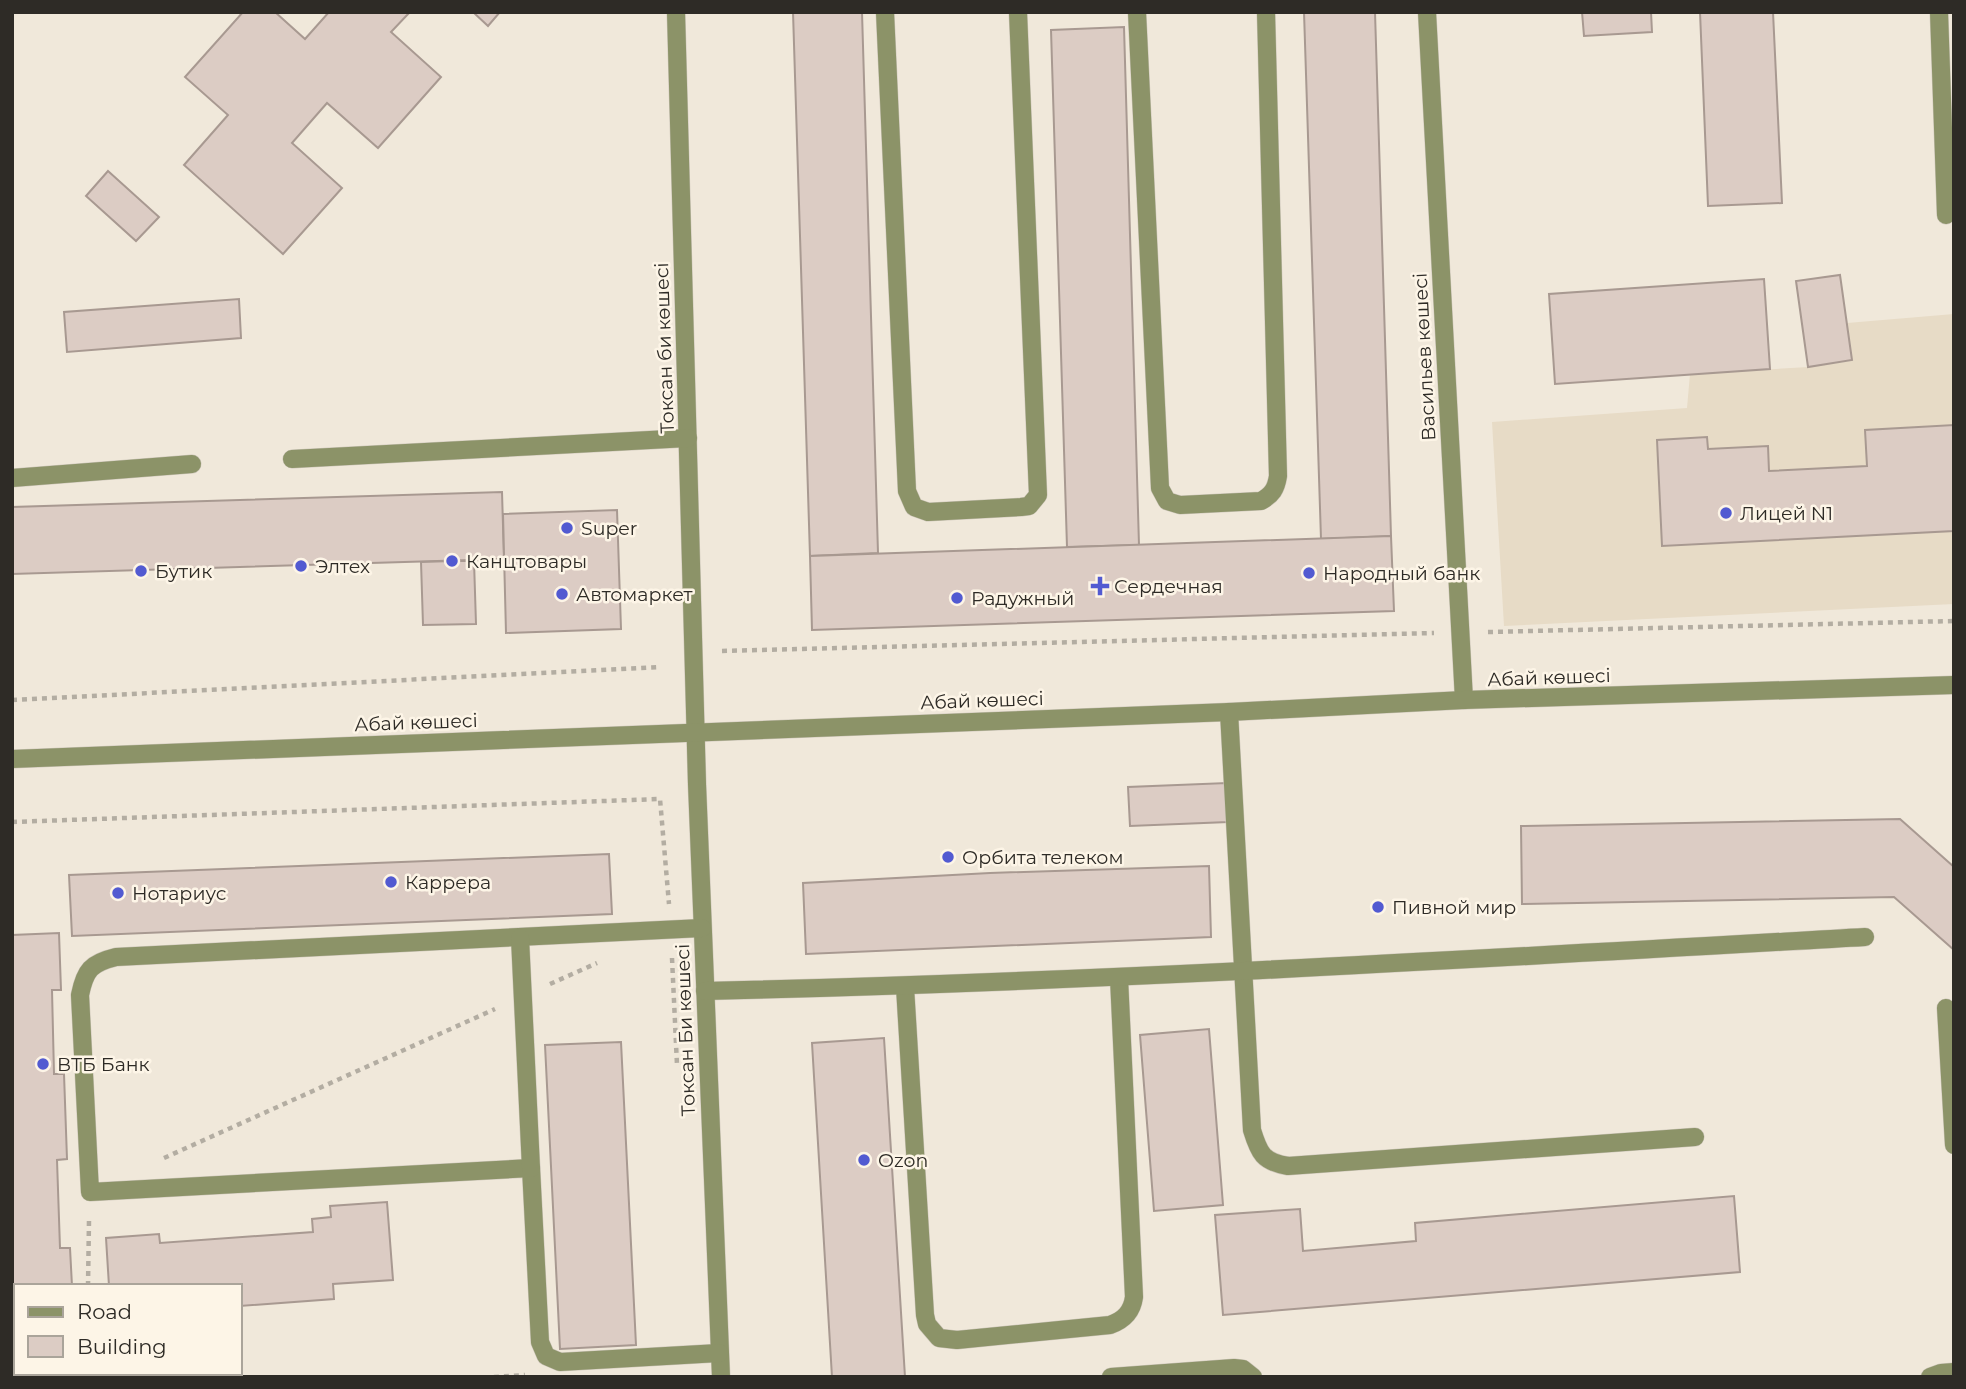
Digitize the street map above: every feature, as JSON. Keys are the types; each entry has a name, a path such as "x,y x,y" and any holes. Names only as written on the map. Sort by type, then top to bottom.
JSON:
{"street":[{"name":"Токсан би көшесі","path":"676,12 694,682"},
{"path":"885,12 907,491 914,507 928,512 1021,508 1029,506 1038,495 1018,12"},
{"path":"1137,12 1160,488 1167,501 1180,505 1261,501 1271,495 1278,476 1266,12"},
{"name":"Васильев көшесі","path":"1427,12 1464,700"},
{"path":"1939,12 1946,215"},
{"path":"292,459 688,438"},
{"path":"12,478 192,464"},
{"name":"Токсан Би көшесі","path":"694,682 721,1377"},
{"name":"Абай көшесі","path":"12,759 1229,712 1464,700 1954,685"},
{"path":"1229,712 1252,1130 1264,1157 1274,1164 1288,1166 1695,1137"},
{"path":"531,1168 90,1192 80,995 82,982 89,969 100,961 116,957 702,928"},
{"path":"705,991 905,987 1119,978 1865,937"},
{"path":"520,938 540,1342 546,1356 560,1362 719,1353"},
{"path":"905,987 926,1324 939,1338 957,1340 1110,1325 1119,1322 1132,1308 1134,1297 1119,978"},
{"path":"1946,1008 1954,1145"},
{"path":"1111,1377 1234,1368 1243,1369 1253,1377"},
{"path":"1930,1377 1954,1372"}],"path":[{"path":"693,652 1954,621"},
{"path":"12,700 659,667"},
{"path":"12,822 660,799 671,929 677,1067"},
{"path":"153,1163 609,957"},
{"path":"89,1284 90,1192"}],"shaded area":[{"name":"Лицей N1","path":"1954,314 1954,604 1504,626 1492,422 1687,408 1690,374 1808,367 1851,361 1847,323"}],"building":[{"path":"243,12 275,12 305,39 329,12 410,12 391,32 441,77 378,148 327,103 292,143 342,188 283,254 184,165 228,115 185,77"},
{"path":"473,12 500,12 488,26"},
{"path":"793,12 862,12 878,553 810,556"},
{"path":"1304,12 1375,12 1391,536 1321,539"},
{"path":"1582,12 1651,12 1652,32 1584,36"},
{"path":"1700,12 1773,12 1782,203 1708,206"},
{"path":"1124,27 1139,545 1067,547 1051,30"},
{"path":"108,171 159,217 136,241 86,196"},
{"path":"1840,275 1852,360 1808,367 1796,281"},
{"path":"1764,279 1770,369 1555,384 1549,294"},
{"path":"239,299 241,338 67,352 64,312"},
{"path":"1954,425 1954,531 1662,546 1657,440 1707,437 1708,449 1768,446 1769,471 1867,466 1865,430"},
{"path":"502,492 504,559 12,574 12,507"},
{"name":"Автомаркет","path":"617,510 621,629 506,633 503,514"},
{"path":"1391,536 1394,611 812,630 810,556"},
{"path":"474,561 476,624 423,625 421,562"},
{"path":"1227,783 1228,822 1130,826 1128,787"},
{"path":"1900,819 1954,867 1954,950 1894,897 1522,904 1521,826"},
{"path":"609,854 612,914 72,936 69,875"},
{"path":"1209,866 1211,937 806,954 803,883 990,873"},
{"path":"59,933 61,990 52,990 54,1074 64,1074 67,1159 57,1160 60,1248 70,1248 72,1284 14,1284 14,1303 12,1303 12,935"},
{"path":"1209,1029 1223,1205 1154,1211 1140,1035"},
{"path":"884,1038 905,1377 832,1377 812,1043"},
{"path":"621,1042 636,1345 560,1349 545,1045"},
{"path":"1734,1196 1740,1272 1223,1315 1215,1215 1300,1209 1303,1251 1416,1241 1415,1223"},
{"path":"387,1202 393,1280 333,1284 334,1299 242,1306 242,1284 109,1284 106,1238 159,1234 160,1243 313,1232 312,1219 331,1217 330,1206"}],"place":[{"name":"Лицей N1","path":"1726,513"},
{"name":"Super","path":"567,528"},
{"name":"Канцтовары","path":"452,561"},
{"name":"Элтех","path":"301,566"},
{"name":"Бутик","path":"141,571"},
{"name":"Народный банк","path":"1309,573"},
{"name":"Сердечная","path":"1100,586"},
{"name":"Автомаркет","path":"562,594"},
{"name":"Радужный","path":"957,598"},
{"name":"Орбита телеком","path":"948,857"},
{"name":"Каррера","path":"391,882"},
{"name":"Нотариус","path":"118,893"},
{"name":"Пивной мир","path":"1378,907"},
{"name":"ВТБ Банк","path":"43,1064"},
{"name":"Ozon","path":"864,1160"}]}
